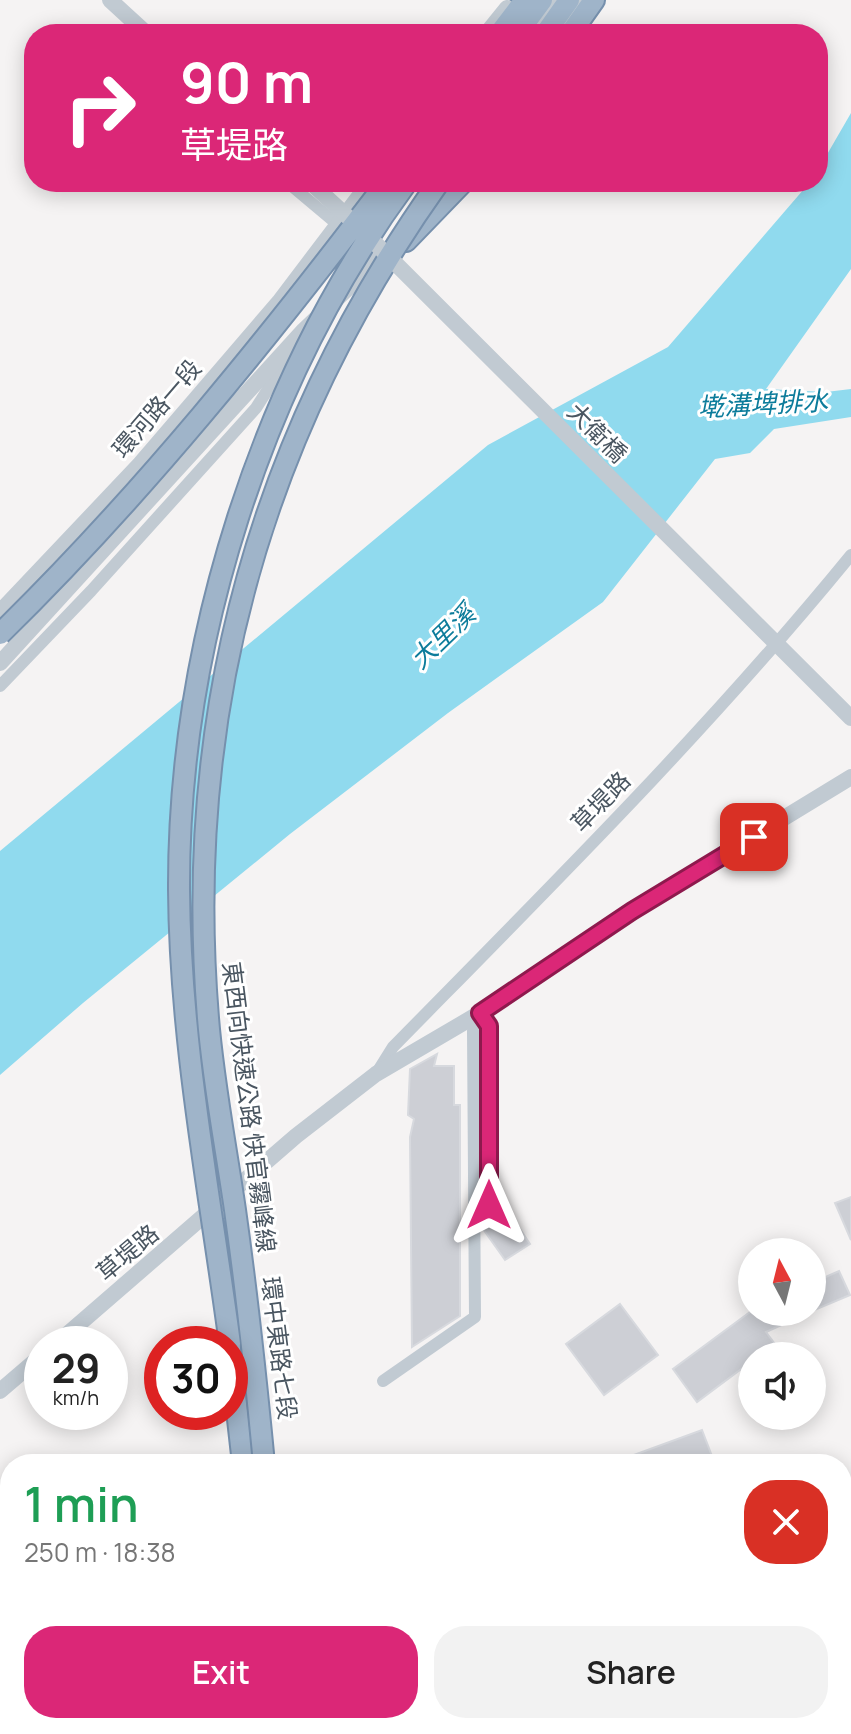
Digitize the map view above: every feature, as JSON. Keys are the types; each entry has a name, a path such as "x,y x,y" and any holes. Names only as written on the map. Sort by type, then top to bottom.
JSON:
{"highway":[{"path":"507,24 525,0"},
{"path":"524,24 542,0"},
{"path":"552,24 569,0"},
{"path":"577,24 594,0"},
{"path":"0,634 70,566 151,475 308,286 379,192"},
{"name":"東西向快速公路 快官霧峰線","path":"226,1326 187,1025 179,891 183,771 216,592 280,405 319,321 376,224 400,192"},
{"name":"東西向快速公路 快官霧峰線","path":"265,1454 243,1267 208,1020 202,888 210,772 239,600 279,475 340,338 401,236 432,192"},
{"path":"374,265 414,234 454,192"},
{"name":"東西向快速公路 快官霧峰線","path":"237,1430 240,1454"}],"street":[{"path":"110,0 136,24"},
{"path":"494,24 513,0"},
{"path":"537,24 553,0"},
{"path":"564,24 582,0"},
{"path":"299,192 337,224 362,192"},
{"name":"大衛橋","path":"321,192 851,718"},
{"path":"374,265 423,192"},
{"path":"0,663 304,330 374,265 441,192"},
{"name":"環河路一段","path":"0,612 140,464 279,302 337,224"},
{"path":"0,686 91,591 256,408 283,369 304,330"},
{"name":"草堤路","path":"376,1074 393,1047 714,716 851,555"},
{"name":"草堤路","path":"77,1326 296,1136 376,1074 480,1013 632,911 851,777"},
{"path":"480,1013 489,1026 489,1205"},
{"path":"383,1381 475,1317 473,1031 480,1013"},
{"name":"環中東路七段","path":"235,1190 265,1454"},
{"path":"209,1214 225,1326"},
{"path":"0,1391 24,1370"},
{"path":"237,1430 240,1454"}],"water":[{"path":"851,113 851,269 766,389 826,392 851,389 851,417 774,429 750,453 715,459 603,602 448,713 290,834 0,1075 0,851 488,445 668,347 801,192 828,192 828,153"}],"building":[{"path":"437,1054 434,1066 454,1066 454,1105 460,1105 460,1316 412,1347 410,1137 414,1119 408,1115 410,1069"},
{"path":"851,1197 851,1240 835,1203"},
{"path":"504,1205 530,1244 505,1260 483,1229 483,1219"},
{"path":"839,1271 850,1295 826,1305 826,1277"},
{"path":"620,1304 658,1355 604,1395 566,1344"},
{"path":"738,1321 738,1326 779,1326 766,1332 774,1342 738,1342 738,1371 697,1402 673,1369"},
{"path":"702,1430 711,1454 637,1454"}],"route":[{"path":"489,1205 489,1026 480,1013 632,911 754,837"}],"water label":[{"name":"墘溝埤排水","path":"763,403"},
{"name":"大里溪","path":"442,636"}]}
